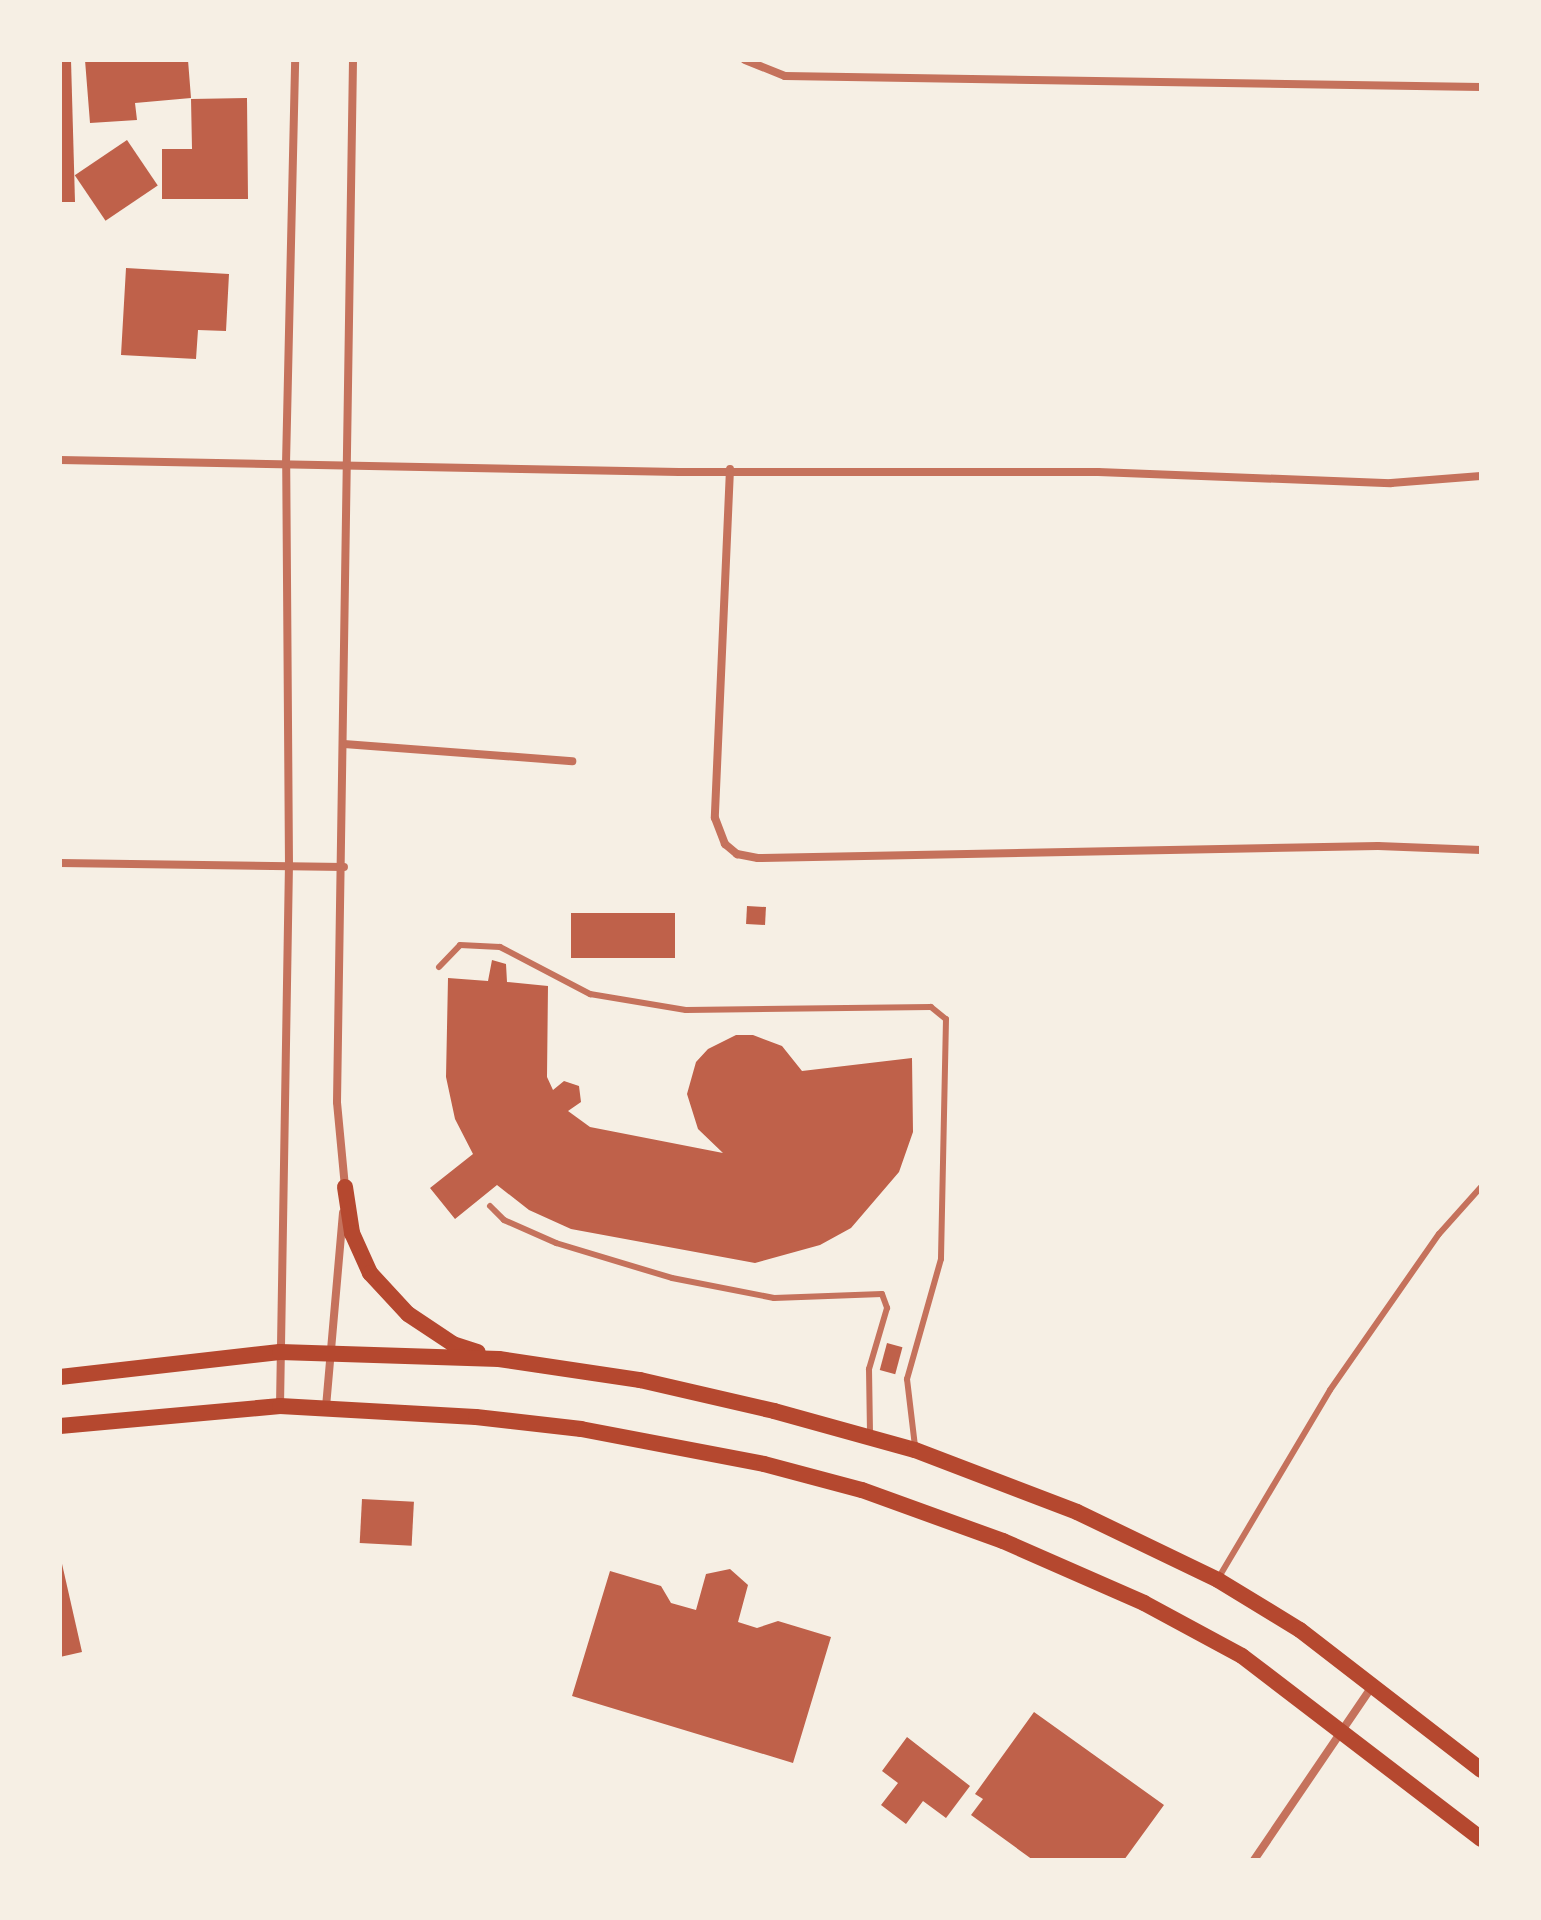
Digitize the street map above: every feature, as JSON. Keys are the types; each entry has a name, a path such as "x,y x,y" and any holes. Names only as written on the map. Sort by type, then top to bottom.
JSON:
{"main road":[{"path":"345,1187 352,1233 370,1273 408,1314 453,1344 499,1359"},
{"path":"60,1377 280,1352 499,1359 640,1380 915,1450 1077,1512 1218,1580 1300,1630 1481,1770"},
{"path":"60,1426 280,1406 326,1407 581,1429 764,1464 862,1490 1003,1541 1144,1603 1242,1656 1342,1728 1481,1839"}],"street":[{"path":"280,1406 289,866 286,464 295,60"},
{"path":"326,1407 345,1187 337,1102 344,867 344,465 353,60"},
{"path":"745,60 785,76 1481,87"},
{"path":"60,460 1098,472 1391,483 1481,476"},
{"path":"730,469 715,818 725,844 737,854 758,858 1378,846 1481,850"},
{"path":"344,744 572,761"},
{"path":"60,863 344,867"},
{"path":"1254,1860 1373,1684"}],"lane":[{"path":"439,967 460,945 500,947 590,994 672,1007 931,1007 946,1019 941,1259 907,1379 915,1450"},
{"path":"1218,1580 1330,1390 1439,1234 1481,1187"},
{"path":"490,1206 504,1220 556,1243 672,1278 774,1298 882,1294 887,1308 869,1369 870,1438"}],"building":[{"path":"60,60 71,60 75,202 60,202"},
{"path":"85,60 188,60 191,98 135,103 137,120 90,123"},
{"path":"247,98 248,199 162,199 162,149 192,149 191,99"},
{"path":"127,140 158,186 106,221 75,175"},
{"path":"126,268 229,274 226,331 198,330 196,359 121,355"},
{"path":"747,906 766,907 765,925 746,924"},
{"path":"571,913 675,913 675,958 571,958"},
{"path":"492,960 506,964 507,982 548,986 547,1077 553,1090 564,1081 579,1086 581,1102 568,1111 590,1127 723,1153 698,1129 687,1094 696,1062 708,1049 736,1035 753,1035 782,1046 802,1071 912,1058 913,1132 899,1172 851,1228 820,1245 755,1263 571,1229 529,1210 497,1185 455,1219 430,1188 473,1154 455,1119 446,1077 448,978 488,981"},
{"path":"887,1343 902,1347 895,1374 880,1370"},
{"path":"362,1499 414,1502 412,1546 360,1543"},
{"path":"60,1555 82,1652 60,1657"},
{"path":"730,1569 748,1585 738,1622 757,1628 778,1621 831,1637 793,1763 572,1696 610,1571 661,1586 671,1603 696,1610 706,1574"},
{"path":"1034,1712 1164,1805 1124,1860 1033,1860 971,1815 983,1799 975,1794"},
{"path":"907,1737 970,1786 946,1818 923,1801 906,1824 881,1805 898,1783 882,1771"}]}
